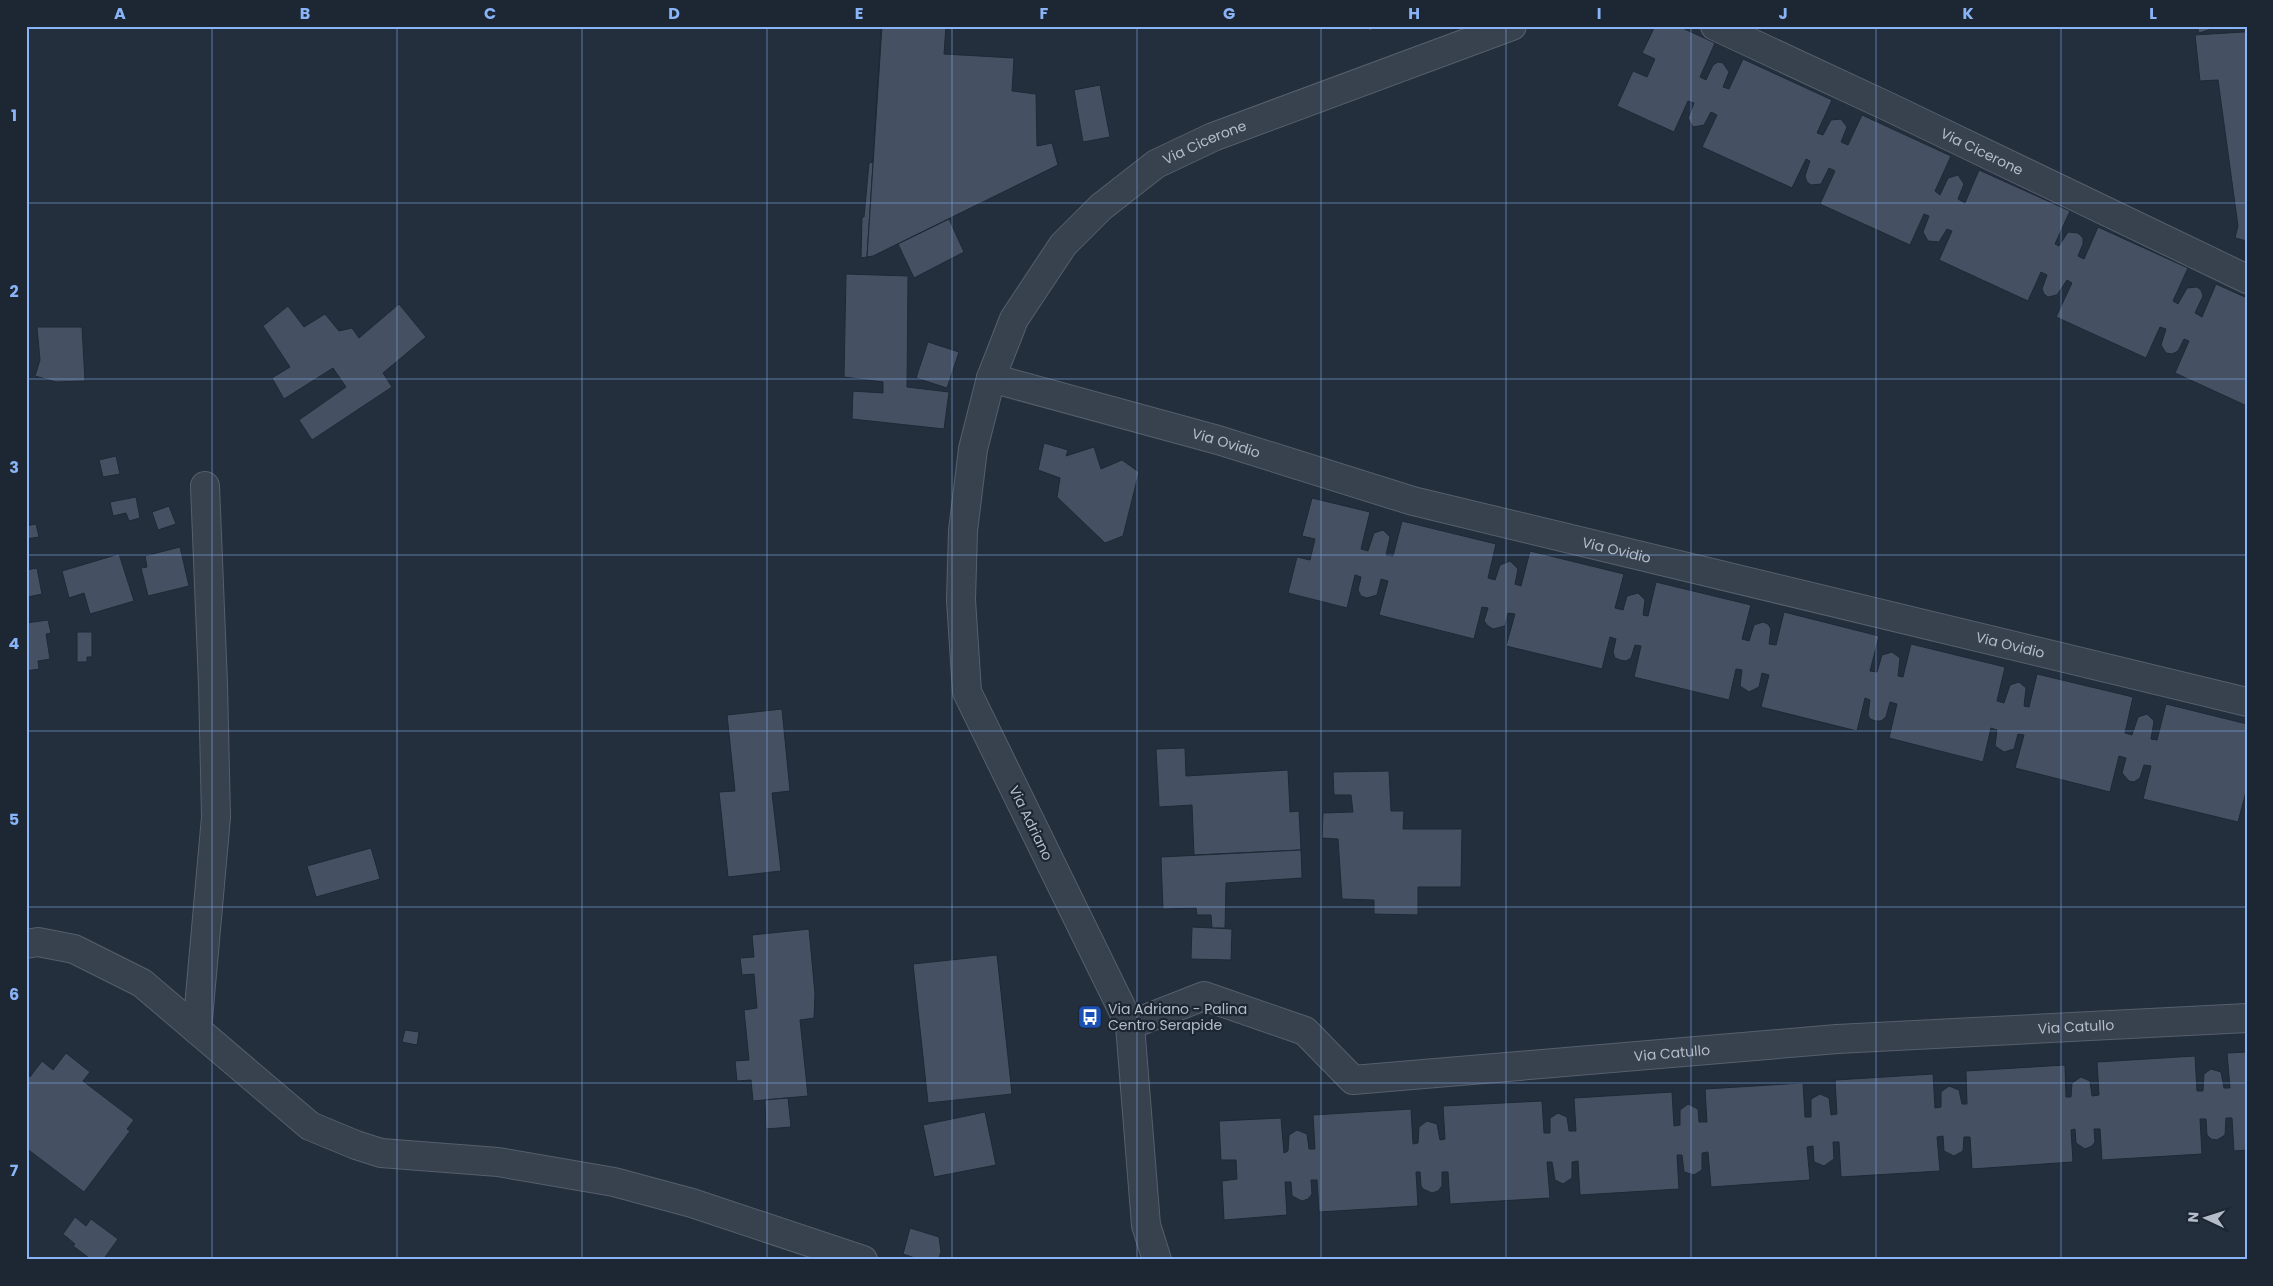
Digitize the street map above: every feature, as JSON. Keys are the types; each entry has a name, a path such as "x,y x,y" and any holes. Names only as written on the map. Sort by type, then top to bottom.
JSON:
{"street":[{"name":"Via Cicerone","path":"991,378 1014,319 1064,245 1101,207 1156,164 1213,136 1512,26"},
{"name":"Via Cicerone","path":"1716,26 2247,279"},
{"name":"Via Ovidio","path":"991,378 1218,440 1413,501 2247,702"},
{"name":"Via Adriano","path":"991,378 973,449 963,531 961,600 968,692 1130,1025 1146,1225 1157,1260"},
{"path":"198,1030 216,817 205,486"},
{"path":"26,944 38,942 74,948 142,984 310,1126 356,1145 381,1153 498,1162 614,1182 692,1203 863,1260"},
{"name":"Via Catullo","path":"1130,1025 1204,996 1305,1031 1353,1080 1837,1039 2247,1018"}],"building":[{"path":"882,26 867,257 861,258 862,217 864,217 869,163 873,162"},
{"path":"882,26 946,26 944,54 1014,58 1012,91 1036,94 1037,146 1052,143 1058,165 873,256 867,257"},
{"path":"1368,26 1382,26 1369,31"},
{"path":"1655,26 1678,26 1715,43 1700,77 1706,80 1713,65 1718,62 1723,63 1729,72 1723,87 1729,89 1743,59 1832,100 1817,133 1823,135 1831,120 1841,119 1847,127 1841,142 1848,145 1862,115 1951,156 1935,191 1940,195 1948,178 1958,175 1964,184 1958,199 1965,203 1979,170 2070,211 2055,244 2059,246 2068,232 2078,233 2083,238 2083,244 2078,256 2084,259 2098,227 2188,268 2173,301 2178,304 2187,288 2197,287 2201,290 2203,296 2195,313 2202,317 2216,284 2247,298 2247,406 2175,373 2189,341 2184,339 2178,351 2172,354 2166,353 2161,345 2166,329 2160,327 2146,358 2056,317 2072,283 2067,280 2057,295 2048,297 2042,289 2047,275 2041,272 2028,301 1939,260 1952,231 1947,229 1939,242 1928,241 1923,232 1929,216 1924,214 1910,245 1820,204 1835,171 1829,168 1821,184 1811,185 1807,182 1805,176 1810,161 1806,159 1792,188 1702,147 1717,115 1711,112 1704,125 1693,127 1688,118 1694,103 1688,101 1674,132 1617,106 1633,71 1647,77 1655,59 1642,53"},
{"path":"2197,26 2221,26 2199,33"},
{"path":"2247,32 2247,241 2235,238 2238,226 2218,80 2200,81 2195,35"},
{"path":"1100,85 1110,137 1083,142 1074,90"},
{"path":"949,219 964,252 914,278 898,244"},
{"path":"846,274 908,276 907,387 949,392 944,429 852,419 853,391 883,393 883,382 844,377"},
{"path":"399,304 426,337 383,373 392,387 312,440 299,420 346,387 333,368 284,399 272,378 290,367 263,326 288,306 304,327 325,314 339,331 352,328 359,338"},
{"path":"37,327 82,327 85,381 56,382 35,376 40,360"},
{"path":"928,342 959,352 947,388 916,378"},
{"path":"1044,443 1068,450 1066,456 1094,447 1101,469 1122,460 1139,472 1123,536 1105,543 1057,497 1060,478 1038,470"},
{"path":"116,456 120,474 103,477 99,460"},
{"path":"136,497 140,518 129,521 126,513 113,516 110,502"},
{"path":"1312,498 1370,512 1361,549 1368,551 1374,533 1383,530 1390,537 1386,555 1393,556 1402,521 1496,544 1488,578 1495,580 1500,565 1510,561 1518,569 1515,584 1521,586 1530,551 1624,574 1615,608 1623,610 1627,596 1638,593 1645,600 1643,615 1648,616 1656,582 1751,605 1742,639 1749,641 1754,625 1763,622 1768,624 1771,629 1769,644 1776,645 1784,612 1879,636 1870,671 1877,672 1882,655 1892,652 1900,658 1898,676 1903,677 1911,644 2005,667 1997,701 2004,703 2010,685 2019,682 2026,688 2024,706 2029,707 2037,674 2133,697 2125,733 2132,735 2138,717 2147,714 2154,721 2151,739 2157,740 2166,704 2247,724 2247,788 2238,822 2143,799 2151,766 2144,765 2140,778 2134,782 2129,781 2122,773 2126,758 2119,756 2110,792 2015,768 2024,735 2018,734 2014,749 2004,752 1995,746 1997,730 1991,728 1983,762 1889,738 1897,704 1890,702 1886,717 1881,721 1876,721 1870,719 1868,715 1870,700 1865,698 1857,731 1761,707 1769,675 1762,673 1759,687 1749,692 1740,686 1742,670 1736,669 1729,700 1634,677 1641,646 1635,645 1631,658 1626,661 1620,660 1615,658 1613,652 1616,639 1610,637 1602,669 1506,646 1515,614 1508,613 1505,626 1493,629 1484,621 1488,608 1482,607 1474,639 1379,615 1388,581 1381,579 1377,595 1367,598 1361,596 1358,590 1361,577 1355,575 1347,608 1288,593 1297,557 1310,560 1315,539 1302,536"},
{"path":"169,506 176,524 158,530 152,512"},
{"path":"36,524 39,537 26,539 26,526"},
{"path":"180,547 189,586 148,596 141,568 147,567 145,556"},
{"path":"119,554 134,601 90,614 84,593 69,598 62,571"},
{"path":"37,568 42,594 28,597 26,570"},
{"path":"48,620 51,633 46,634 50,659 38,661 39,669 26,671 26,623"},
{"path":"77,632 92,632 92,657 87,657 87,662 77,662"},
{"path":"782,709 790,791 772,793 781,871 728,877 719,792 735,791 727,715"},
{"path":"1185,748 1186,776 1288,770 1290,812 1299,811 1301,850 1194,855 1192,805 1159,807 1156,749"},
{"path":"1389,771 1391,811 1404,811 1403,829 1462,829 1461,887 1418,887 1418,915 1374,914 1374,900 1342,899 1338,839 1322,838 1323,813 1353,812 1351,795 1334,795 1333,772"},
{"path":"371,848 380,879 316,897 307,866"},
{"path":"1301,850 1302,878 1226,883 1225,928 1212,928 1211,915 1197,915 1196,908 1163,909 1161,857"},
{"path":"1192,927 1232,929 1231,960 1191,959"},
{"path":"809,929 815,994 814,1018 800,1020 808,1096 753,1101 751,1080 737,1081 735,1061 749,1060 744,1010 757,1008 754,974 742,975 740,958 754,957 752,935"},
{"path":"997,955 1012,1094 928,1103 913,964"},
{"path":"405,1030 419,1032 417,1045 402,1042"},
{"path":"2247,1052 2247,1150 2234,1151 2232,1118 2226,1118 2225,1135 2217,1140 2211,1139 2207,1135 2206,1119 2200,1119 2202,1154 2102,1160 2100,1129 2094,1129 2095,1142 2092,1146 2085,1149 2076,1143 2075,1129 2071,1130 2073,1162 1972,1169 1970,1137 1964,1137 1963,1151 1954,1156 1944,1151 1943,1136 1937,1137 1940,1171 1841,1177 1839,1142 1833,1142 1834,1159 1824,1166 1814,1162 1813,1146 1807,1147 1810,1180 1711,1187 1708,1152 1702,1153 1702,1170 1694,1175 1684,1172 1682,1155 1677,1155 1679,1189 1580,1195 1578,1161 1572,1162 1572,1178 1563,1184 1555,1180 1552,1162 1547,1162 1550,1198 1450,1204 1448,1172 1442,1172 1442,1186 1438,1191 1432,1193 1423,1189 1420,1172 1416,1172 1418,1206 1319,1212 1317,1180 1311,1180 1312,1194 1308,1199 1302,1201 1292,1196 1291,1182 1285,1182 1287,1215 1224,1220 1222,1181 1237,1179 1236,1160 1221,1160 1219,1121 1281,1118 1284,1153 1288,1151 1289,1135 1297,1130 1307,1134 1309,1149 1315,1149 1313,1115 1411,1109 1413,1144 1418,1143 1419,1127 1427,1121 1437,1124 1440,1140 1445,1139 1443,1106 1542,1101 1544,1133 1550,1133 1550,1118 1558,1113 1567,1117 1569,1131 1576,1131 1574,1098 1672,1092 1674,1126 1680,1125 1680,1110 1688,1104 1698,1109 1699,1122 1707,1122 1705,1089 1803,1083 1805,1117 1811,1117 1811,1099 1820,1094 1829,1098 1831,1115 1837,1114 1835,1080 1933,1074 1935,1108 1941,1107 1941,1092 1949,1086 1959,1090 1962,1104 1967,1104 1966,1071 2065,1065 2066,1097 2071,1097 2072,1083 2081,1077 2090,1081 2092,1096 2099,1095 2097,1062 2195,1056 2197,1091 2203,1091 2204,1074 2211,1069 2221,1072 2224,1088 2230,1088 2227,1053"},
{"path":"66,1053 90,1072 83,1081 134,1120 127,1129 130,1131 84,1192 26,1148 26,1074 30,1077 42,1061 53,1070"},
{"path":"788,1098 791,1127 766,1129 765,1100"},
{"path":"985,1112 996,1165 934,1177 923,1125"},
{"path":"75,1217 86,1226 91,1219 118,1239 103,1260 92,1260 73,1246 75,1244 63,1234"},
{"path":"910,1228 939,1237 941,1252 938,1260 921,1260 903,1254"}],"place":[{"name":"Via Adriano - Palina Centro Serapide","path":"1090,1017"}]}
